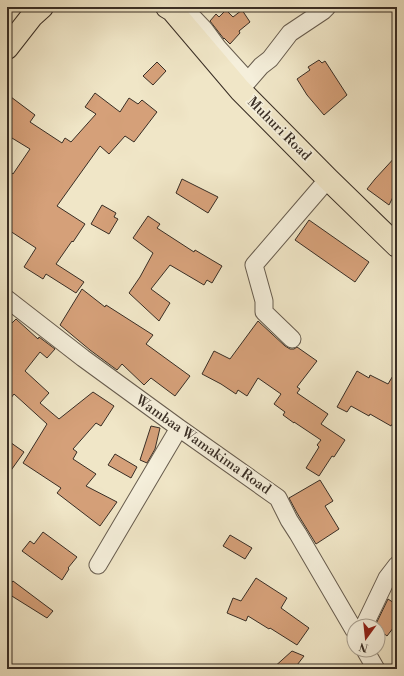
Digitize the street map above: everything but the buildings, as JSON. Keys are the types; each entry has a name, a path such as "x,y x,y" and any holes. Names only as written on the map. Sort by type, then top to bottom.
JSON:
{"main road":[{"name":"Muhuri Road","path":"167,7 172,10 244,85 328,179 397,246"},
{"path":"7,48 35,10"}],"street":[{"path":"183,7 204,29 244,85 261,66 270,59 290,33 327,7"},
{"path":"292,339 264,312 264,300 254,265 328,179"},
{"name":"Wambaa Wamakima Road","path":"8,301 83,358 278,498 289,520 347,618"},
{"path":"98,565 179,428"},
{"path":"368,618 387,578 397,565"},
{"path":"370,658 376,669"}]}
